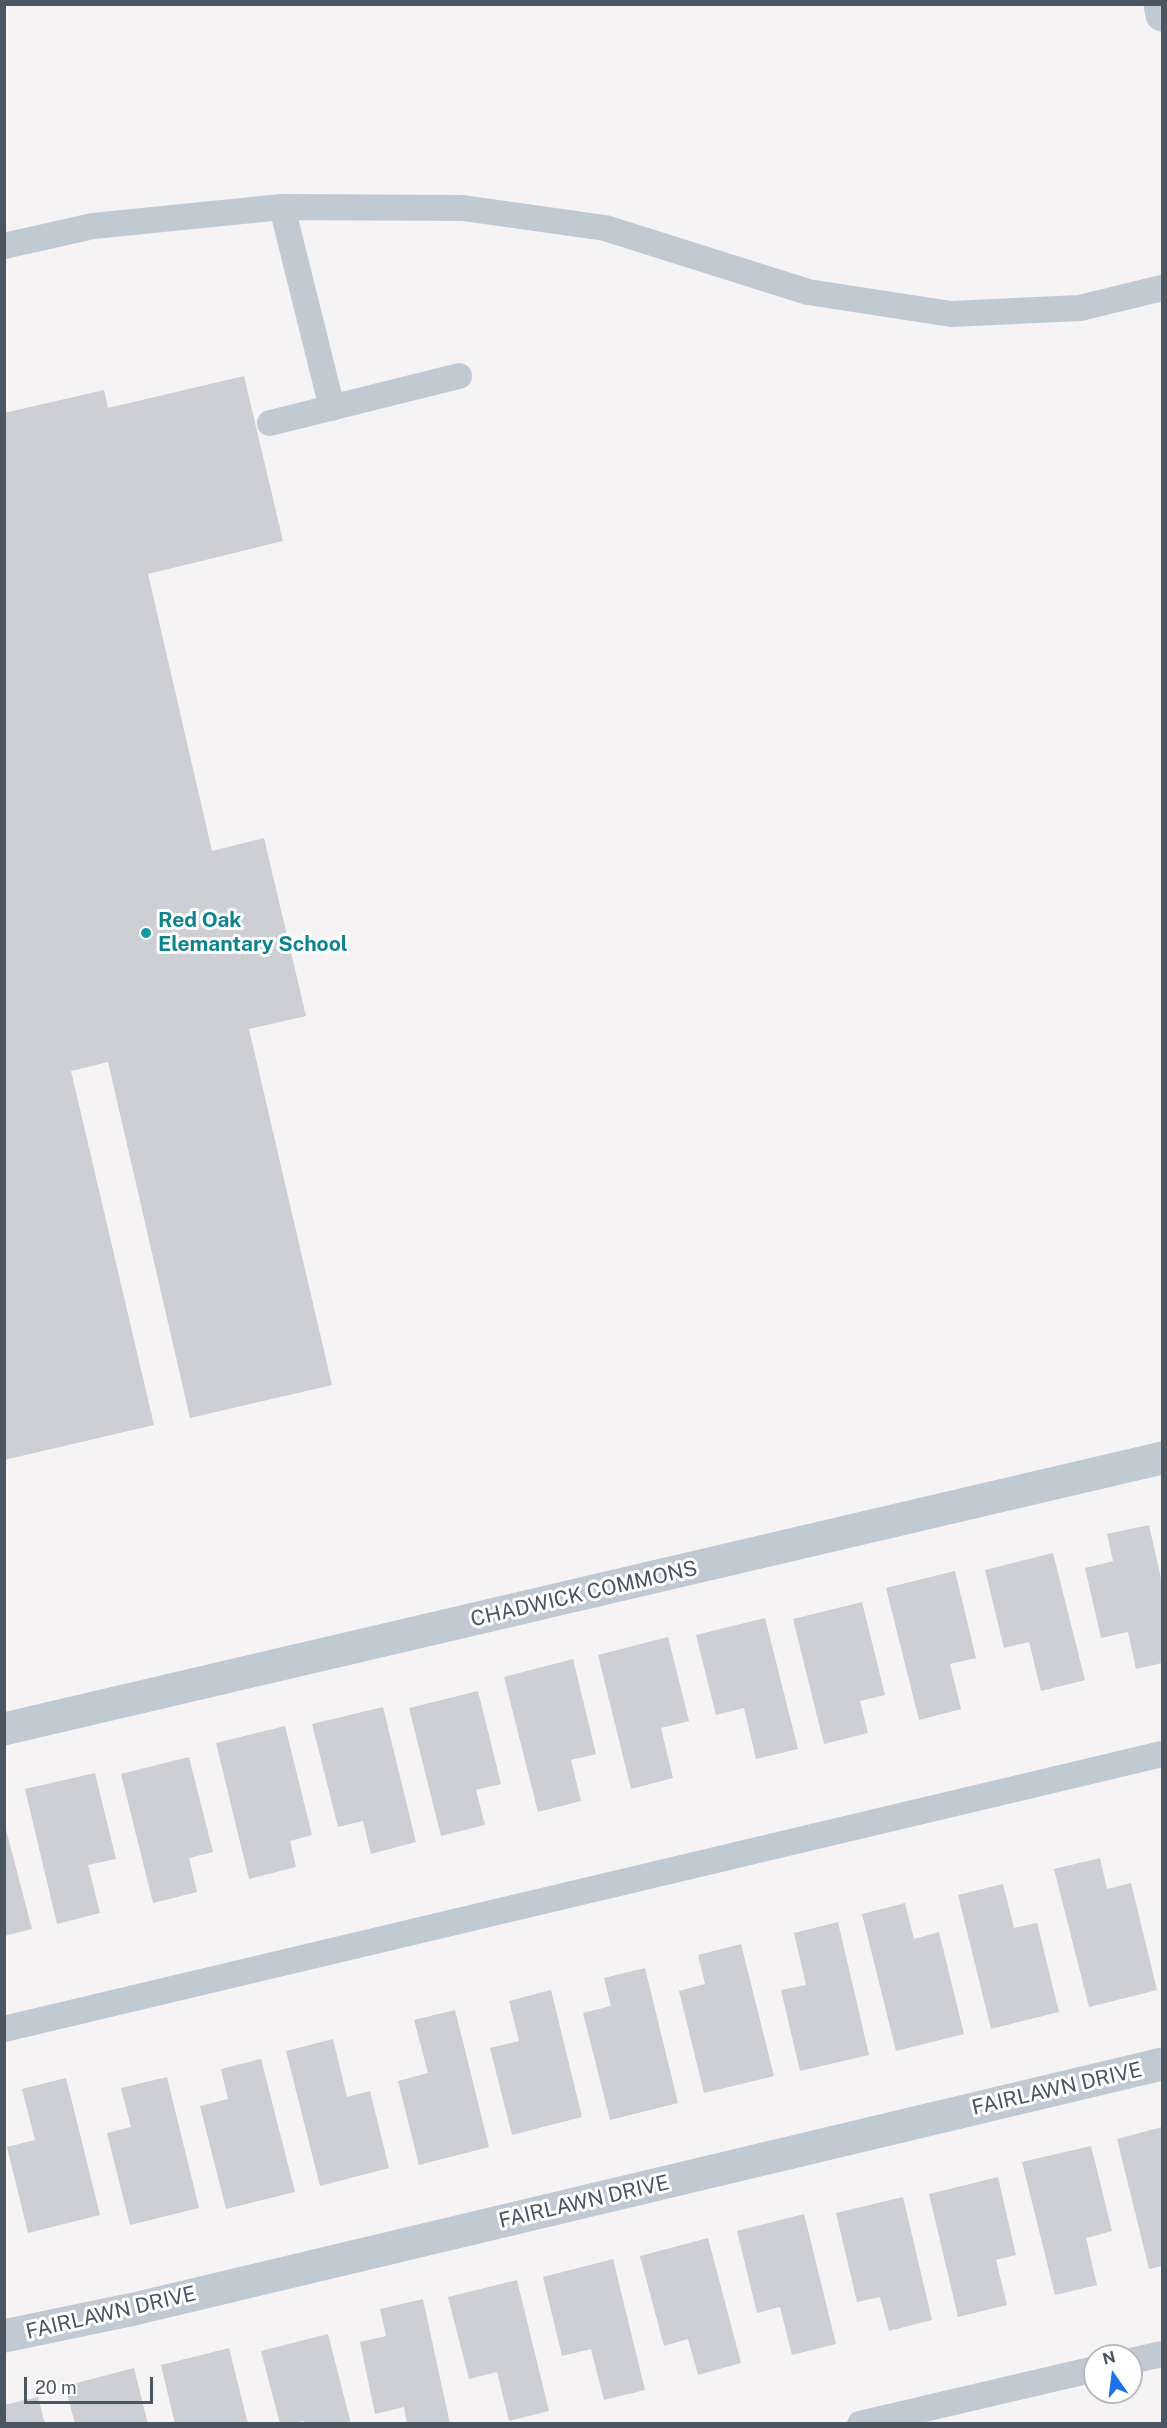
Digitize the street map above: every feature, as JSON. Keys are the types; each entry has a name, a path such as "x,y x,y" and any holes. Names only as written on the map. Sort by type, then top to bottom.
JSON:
{"street":[{"path":"1160,4 1162,15"},
{"name":"CHADWICK COMMONS","path":"4,1728 1162,1458"},
{"name":"FAIRLAWN DRIVE","path":"4,2336 134,2309 1162,2064"}],"lane":[{"path":"282,207 332,408"},
{"path":"4,246 93,226 282,207 464,208 605,228 808,292 951,314 1080,308 1162,288"},
{"path":"270,423 459,376"},
{"path":"4,2029 1162,1754"},
{"path":"1143,2358 1162,2354"},
{"path":"860,2424 1083,2372"}],"building":[{"name":"Red Oak Elemantary School","path":"244,376 283,541 148,574 212,851 264,838 306,1016 249,1029 332,1385 190,1418 108,1062 71,1071 154,1425 4,1460 4,413 104,390 108,408"},
{"path":"1149,1525 1162,1583 1162,1663 1136,1669 1128,1632 1101,1638 1085,1568 1113,1561 1107,1534"},
{"path":"1053,1553 1085,1680 1041,1691 1029,1642 1004,1648 985,1570"},
{"path":"955,1571 976,1658 950,1664 961,1709 919,1720 886,1588"},
{"path":"862,1602 885,1695 860,1701 868,1733 824,1744 793,1619"},
{"path":"765,1618 798,1749 756,1759 744,1708 716,1715 696,1635"},
{"path":"668,1637 689,1721 661,1728 673,1778 631,1789 598,1655"},
{"path":"573,1659 596,1754 571,1760 581,1801 538,1812 504,1677"},
{"path":"478,1691 501,1784 476,1790 485,1825 441,1836 409,1708"},
{"path":"383,1707 416,1842 371,1854 363,1821 338,1827 312,1724"},
{"path":"285,1726 312,1835 290,1841 296,1867 249,1879 216,1743"},
{"path":"189,1757 213,1852 189,1858 197,1892 153,1903 121,1774"},
{"path":"95,1773 116,1859 88,1865 100,1913 57,1924 25,1789"},
{"path":"4,1822 32,1929 4,1936"},
{"path":"1100,1858 1107,1889 1131,1883 1157,1990 1089,2007 1054,1869"},
{"path":"1003,1884 1014,1928 1037,1923 1059,2012 991,2029 958,1895"},
{"path":"905,1903 914,1939 939,1932 964,2034 896,2051 862,1914"},
{"path":"838,1922 869,2055 800,2071 781,1990 806,1985 794,1933"},
{"path":"741,1944 774,2076 704,2093 679,1991 705,1984 698,1955"},
{"path":"645,1968 678,2103 610,2120 583,2013 611,2006 604,1978"},
{"path":"551,1990 582,2117 512,2135 490,2048 519,2041 509,2001"},
{"path":"455,2010 489,2147 419,2165 398,2081 428,2073 414,2020"},
{"path":"333,2039 347,2097 370,2091 389,2168 320,2186 286,2051"},
{"path":"261,2059 295,2192 226,2209 200,2106 228,2099 221,2069"},
{"path":"167,2077 199,2208 130,2225 107,2133 131,2127 121,2088"},
{"path":"66,2078 100,2215 28,2233 7,2147 35,2140 22,2089"},
{"path":"1162,2127 1162,2266 1149,2269 1117,2139"},
{"path":"1091,2146 1112,2231 1086,2238 1097,2285 1055,2295 1022,2162"},
{"path":"998,2177 1016,2255 996,2260 1007,2305 958,2317 929,2194"},
{"path":"903,2197 932,2320 889,2331 880,2297 857,2302 836,2213"},
{"path":"804,2214 836,2344 792,2355 780,2307 757,2313 737,2231"},
{"path":"708,2238 741,2363 698,2375 688,2339 664,2346 640,2256"},
{"path":"613,2259 645,2390 604,2400 591,2349 562,2356 543,2277"},
{"path":"517,2280 549,2411 509,2421 497,2372 469,2379 448,2297"},
{"path":"423,2299 450,2424 407,2424 404,2407 375,2414 360,2342 386,2336 380,2309"},
{"path":"328,2334 351,2424 304,2424 304,2421 280,2424 261,2351"},
{"path":"229,2348 248,2424 175,2424 161,2365"},
{"path":"134,2368 148,2424 75,2424 65,2386"},
{"path":"38,2397 45,2424 4,2424 4,2405"}],"place":[{"name":"Red Oak Elemantary School","path":"146,933"}]}
